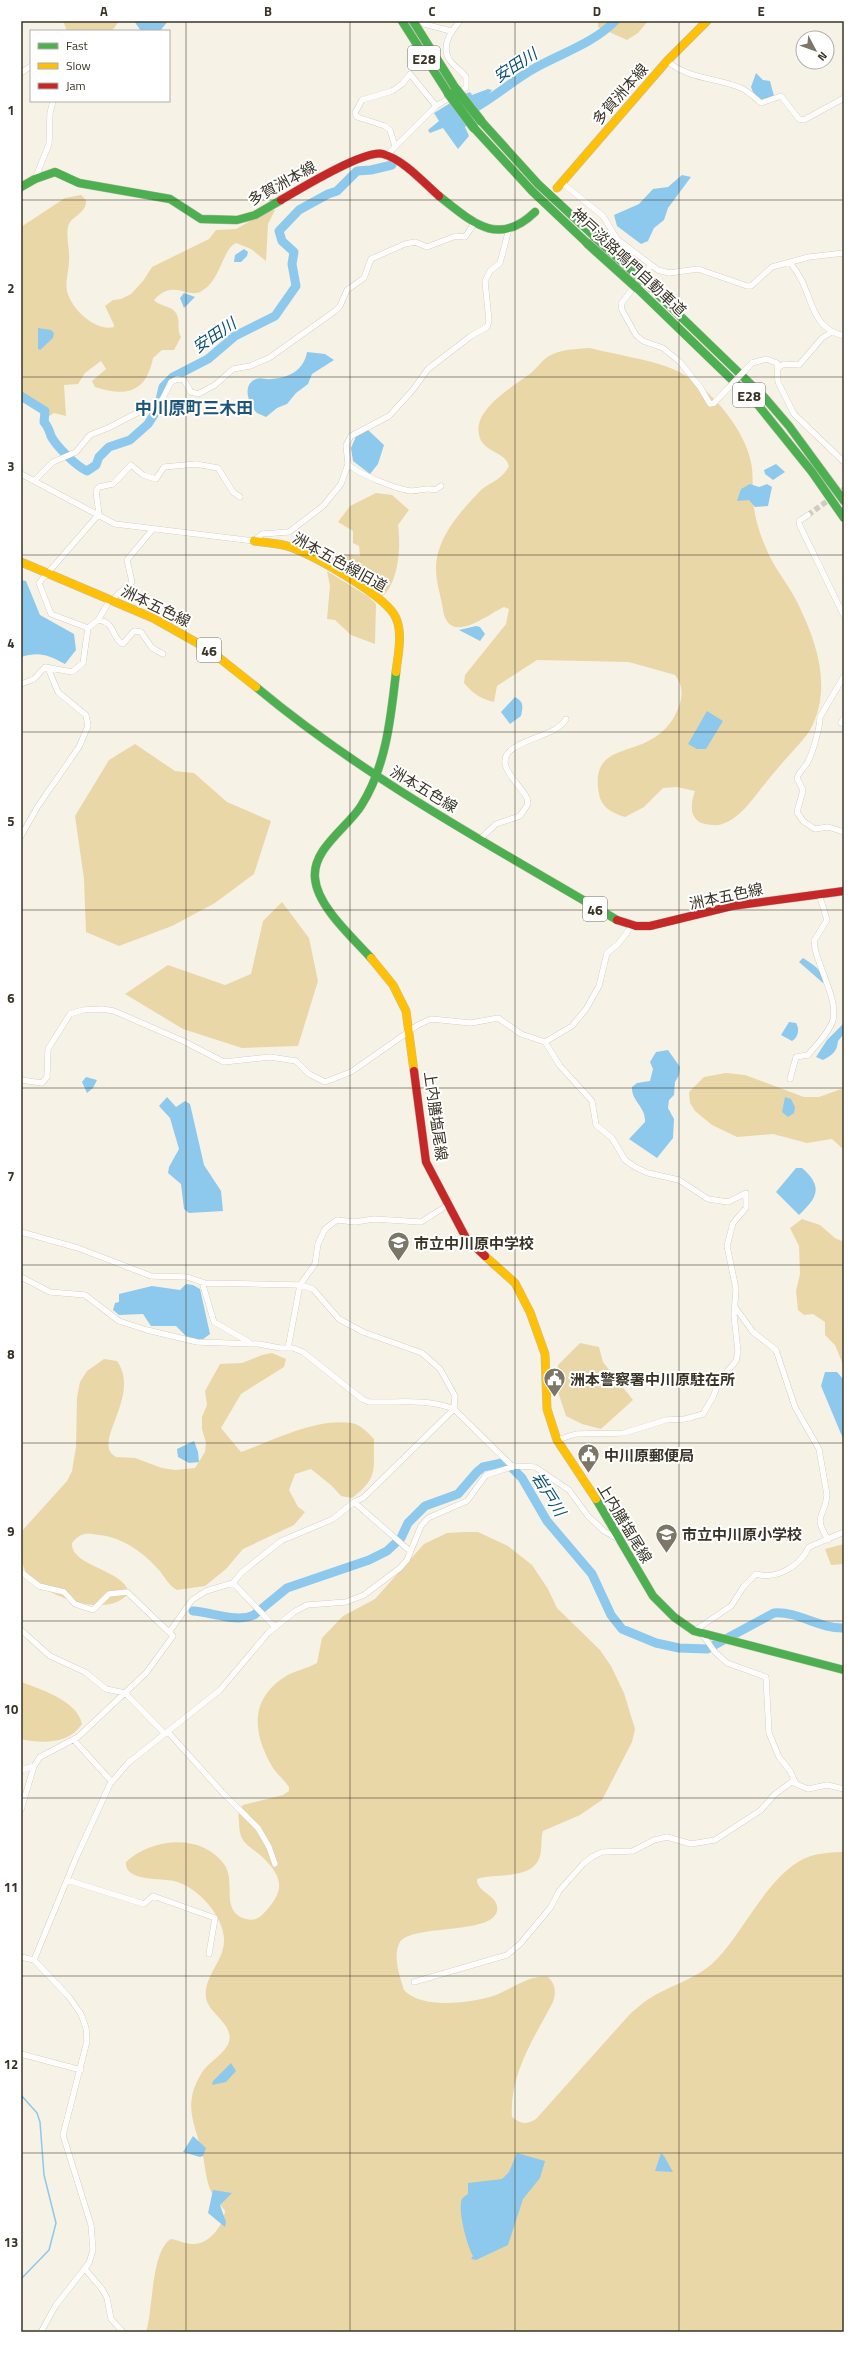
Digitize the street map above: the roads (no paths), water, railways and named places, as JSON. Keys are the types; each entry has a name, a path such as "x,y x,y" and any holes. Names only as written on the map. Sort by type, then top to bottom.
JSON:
{"main road":[{"name":"神戸淡路鳴門自動車道","path":"402,21 452,91 538,184 644,280 765,398 789,426 844,501"},
{"name":"神戸淡路鳴門自動車道","path":"413,21 474,128 532,191 637,288 758,405 812,472 844,518"},
{"name":"多賀洲本線","path":"559,185 667,61 707,21"},
{"name":"多賀洲本線","path":"21,187 35,179 55,172 79,183 170,199 201,219 237,220 255,214 342,165 370,155 388,154"},
{"path":"388,154 476,221 494,230 509,230 524,224 535,212"},
{"name":"洲本五色線旧道","path":"254,541 287,546 296,550 378,598 390,607 396,617 400,634 392,703 384,745 375,775"},
{"name":"洲本五色線","path":"21,562 153,618 208,649 297,721 375,775 612,919 632,926 663,925 731,906 820,897 844,892"},
{"name":"上内膳塩尾線","path":"375,775 365,800 356,816 319,856 314,879 319,894 332,914 398,990 406,1011 426,1162 466,1238 515,1283 530,1312 545,1354 547,1409 557,1440 572,1465 599,1502 652,1596 674,1617 698,1632 713,1644 729,1642 844,1670"}],"street":[{"path":"422,21 424,24 451,31"},
{"path":"388,154 436,106 463,91 467,82 463,73 448,58 446,48 451,31 460,21"},
{"path":"667,61 674,67 694,75 741,88 761,103 782,96 799,119 804,120 844,98"},
{"path":"21,73 30,67"},
{"path":"396,146 390,130 385,126 357,117 355,113 362,100 392,91 402,84 410,74 436,106"},
{"path":"35,179 49,144 50,113 53,102"},
{"path":"559,185 603,216 617,239 650,266 669,273 698,269 747,286 751,286 772,268 820,254 844,253"},
{"path":"35,480 53,462 76,452 90,435 108,428 159,401 167,386 177,379 184,380 191,392 198,394 215,385 234,369 250,366 269,358 338,309 347,290 364,278 371,258 405,244 415,242 427,246 456,236 465,236 476,221"},
{"path":"254,541 262,534 285,534 297,528 337,491 348,464 346,445 351,436 389,416 407,397 428,369 471,336 487,327 489,321 485,281 490,271 500,263 509,230"},
{"path":"790,263 801,277 817,318 830,333 844,336"},
{"path":"650,266 621,304 622,310 636,335 643,341 663,348 680,362 700,387 710,404 714,403 752,363 766,358 776,363 778,368 778,382 794,414 844,462"},
{"path":"778,368 784,364 799,365 822,338 830,333"},
{"path":"88,628 67,622 52,614 39,582 100,512 97,489 101,486 113,484 131,465 143,475 156,479 160,471 166,467 196,464 218,468 233,492 240,497"},
{"path":"348,464 378,481 403,489 413,491 428,488 435,490 441,486"},
{"name":"洲本五色線旧道","path":"21,474 35,480 97,516 115,524 152,530 254,541"},
{"path":"808,515 799,521 800,526 844,616"},
{"path":"116,596 132,582 127,560 152,530"},
{"path":"21,684 34,679 45,667 68,672 79,669 84,663 88,628 98,620 107,605"},
{"path":"98,620 104,621 113,628 120,643 123,644 134,632 141,632 152,648 163,654"},
{"path":"21,836 38,806 74,754 88,726 86,715 58,692 48,668"},
{"path":"844,676 820,716 820,724 806,765 800,770 797,778 803,790 797,812 803,821 815,829 828,827 844,832"},
{"path":"844,718 841,723 844,724"},
{"path":"480,839 496,824 520,816 528,804 527,798 506,767 504,760 506,755 512,748 523,742 560,728 566,719"},
{"path":"790,1079 796,1057 808,1055 828,1031 833,1019 832,1001 814,941 827,920 820,897"},
{"path":"545,1042 572,1026 586,1009 599,986 607,953 618,944 632,926"},
{"path":"21,1080 36,1084 47,1077 48,1049 70,1014 83,1010 102,1009 114,1011 183,1041 224,1062 270,1057 296,1061 309,1074 325,1082 351,1072 418,1025 431,1019 471,1023 498,1018 520,1034 545,1042 560,1066 592,1101 596,1125 612,1138 625,1160 648,1173 679,1180 708,1199 728,1202 746,1193 746,1208 732,1223 727,1246 736,1289 735,1307 738,1352 736,1361 718,1381 713,1397 703,1414 685,1419 666,1420 624,1433 576,1434 557,1440"},
{"path":"288,1348 300,1285 315,1264 318,1244 325,1229 337,1220 355,1222 374,1219 421,1222 448,1205"},
{"path":"21,1232 78,1248 139,1273 169,1278 187,1277 202,1282 300,1285 313,1289 339,1319 363,1332 422,1353 440,1370 455,1396 454,1409 363,1498 354,1502 333,1519 281,1541 241,1573 233,1583 206,1591 192,1600 170,1631"},
{"path":"21,1277 50,1292 85,1295 125,1324 197,1342 251,1343 288,1348 303,1352 362,1399 379,1402 422,1401 454,1409 513,1467"},
{"path":"202,1282 214,1322 251,1343"},
{"path":"735,1307 753,1332 776,1350 795,1407 819,1449 827,1495 826,1502 819,1519 820,1525 828,1540"},
{"path":"34,1960 67,1880 112,1782 128,1763 220,1690 274,1627 307,1605 346,1602 364,1595 400,1568 407,1560 421,1526 428,1518 467,1501 486,1475 513,1467 534,1467 569,1490 588,1516 604,1531 621,1541"},
{"path":"354,1502 410,1551"},
{"path":"698,1632 731,1606 744,1586 756,1574 766,1577 797,1565 804,1558 810,1547 844,1532"},
{"path":"21,1572 39,1586 64,1592 75,1604 93,1610 109,1594 127,1592 170,1631 173,1636 166,1648 146,1673 74,1740 43,1754 34,1766 21,1810"},
{"path":"233,1583 274,1627"},
{"path":"21,1630 50,1656 84,1672 106,1690 125,1693 167,1733 258,1828 269,1847 275,1864"},
{"path":"713,1644 727,1663 766,1677 769,1733 779,1757 790,1771 794,1780 803,1788 827,1785 844,1789"},
{"path":"74,1740 112,1782"},
{"path":"21,1770 34,1766"},
{"path":"414,1982 494,1960 506,1955 524,1940 551,1907 559,1891 583,1864 602,1852 633,1851 654,1840 667,1837 691,1844 715,1840 761,1810 774,1795 794,1780"},
{"path":"67,1880 144,1904 153,1896 215,1918 209,1954"},
{"path":"21,1957 34,1960 69,1997 80,2014 86,2028 87,2041 81,2070 63,2134 93,2235 92,2255 85,2269 56,2305 41,2332"},
{"path":"21,2054 81,2070"},
{"path":"85,2269 104,2294 111,2319 123,2332"}],"water":[{"path":"134,21 168,21 161,30 140,30"},
{"path":"756,73 763,80 770,81 774,96 761,101 754,95 751,87"},
{"path":"488,89 492,90 465,127 469,136 458,149 443,128 430,133 428,130 439,121 434,113 465,94 470,92 472,95"},
{"path":"682,175 691,177 668,208 664,220 654,228 648,241 641,244 617,226 614,215 639,204 653,189 668,187"},
{"path":"244,249 248,252 247,256 241,262 234,262 235,255"},
{"path":"184,293 195,297 184,308 180,298"},
{"path":"38,328 51,330 54,333 53,338 40,350 38,349"},
{"path":"307,352 325,354 334,360 312,374 308,384 296,393 287,404 277,408 266,417 257,413 251,405 248,395 251,382 258,378 269,379 290,375 303,364"},
{"path":"368,430 384,445 378,464 370,474 353,461 351,448 357,434"},
{"path":"776,464 785,472 773,480 765,474 764,470"},
{"path":"750,484 759,487 767,484 772,487 768,506 755,507 749,500 737,501 741,489"},
{"path":"21,580 26,581 40,615 74,634 76,650 65,664 54,658 39,654 21,657"},
{"path":"476,626 480,627 485,634 480,641 459,630"},
{"path":"515,697 521,703 522,713 521,716 510,724 501,712"},
{"path":"707,711 723,721 706,749 697,749 688,744"},
{"path":"803,958 814,965 825,982 823,983 799,962"},
{"path":"789,1022 796,1023 798,1028 797,1036 792,1041 781,1035"},
{"path":"843,1024 844,1034 838,1041 834,1053 823,1060 816,1057 827,1040"},
{"path":"668,1050 680,1067 679,1075 675,1082 674,1095 669,1100 668,1108 674,1119 673,1138 657,1158 629,1139 645,1122 643,1112 632,1092 632,1087 637,1083 650,1081 653,1069 650,1062 656,1052"},
{"path":"86,1077 97,1080 93,1088 87,1093 82,1082"},
{"path":"167,1097 176,1107 185,1101 190,1104 204,1165 221,1191 223,1211 189,1213 184,1209 181,1184 168,1173 169,1167 179,1149 170,1118 159,1106"},
{"path":"785,1097 791,1099 795,1107 794,1113 788,1117 782,1112"},
{"path":"796,1168 802,1168 809,1175 813,1181 816,1192 814,1198 799,1215 776,1192"},
{"path":"186,1284 193,1285 200,1289 210,1334 202,1340 188,1338 176,1326 151,1326 143,1314 119,1315 113,1310 115,1303 119,1302 119,1294 152,1286 180,1290"},
{"path":"825,1372 837,1372 844,1380 844,1441 821,1386"},
{"path":"194,1441 198,1452 199,1462 189,1463 178,1457 177,1449"},
{"path":"231,2063 236,2071 226,2082 212,2085 213,2081"},
{"path":"193,2136 206,2148 203,2156 200,2157 183,2152"},
{"path":"517,2153 545,2161 540,2178 523,2199 508,2245 476,2260 471,2259 473,2256 468,2245 461,2215 462,2200 468,2194 468,2183 502,2179 509,2172"},
{"path":"661,2153 664,2156 673,2172 655,2171"},
{"path":"213,2190 232,2193 220,2205 226,2222 225,2227 208,2213"}],"waterway":[{"name":"安田川","path":"471,110 527,73 588,42 607,29 615,21"},
{"name":"安田川","path":"21,396 45,411 44,422 51,436 72,460 87,471 96,465 99,457 109,447 130,440 148,424 158,408 163,387 173,377 208,359 235,336 275,316 296,286 292,264 294,252 282,241 279,231 299,210 328,194 337,191 357,171 371,170 392,165"},
{"name":"岩戸川","path":"193,1611 232,1618 254,1615 287,1588 369,1560 387,1551 401,1538 408,1523 425,1506 458,1494 483,1467 502,1463 509,1465 522,1478 547,1521 592,1574 611,1615 622,1629 656,1643 679,1648 707,1649 774,1613 783,1613 826,1626 844,1628"},
{"path":"21,2095 37,2113 40,2122 44,2175 56,2223 49,2250 21,2279"}],"tunnel":[{"path":"808,515 844,489"}],"place":[{"name":"市立中川原中学校","path":"398,1262"},
{"name":"洲本警察署中川原駐在所","path":"555,1398"},
{"name":"中川原郵便局","path":"589,1474"},
{"name":"市立中川原小学校","path":"666,1554"}],"district":[{"name":"中川原町三木田","path":"194,408"}]}
